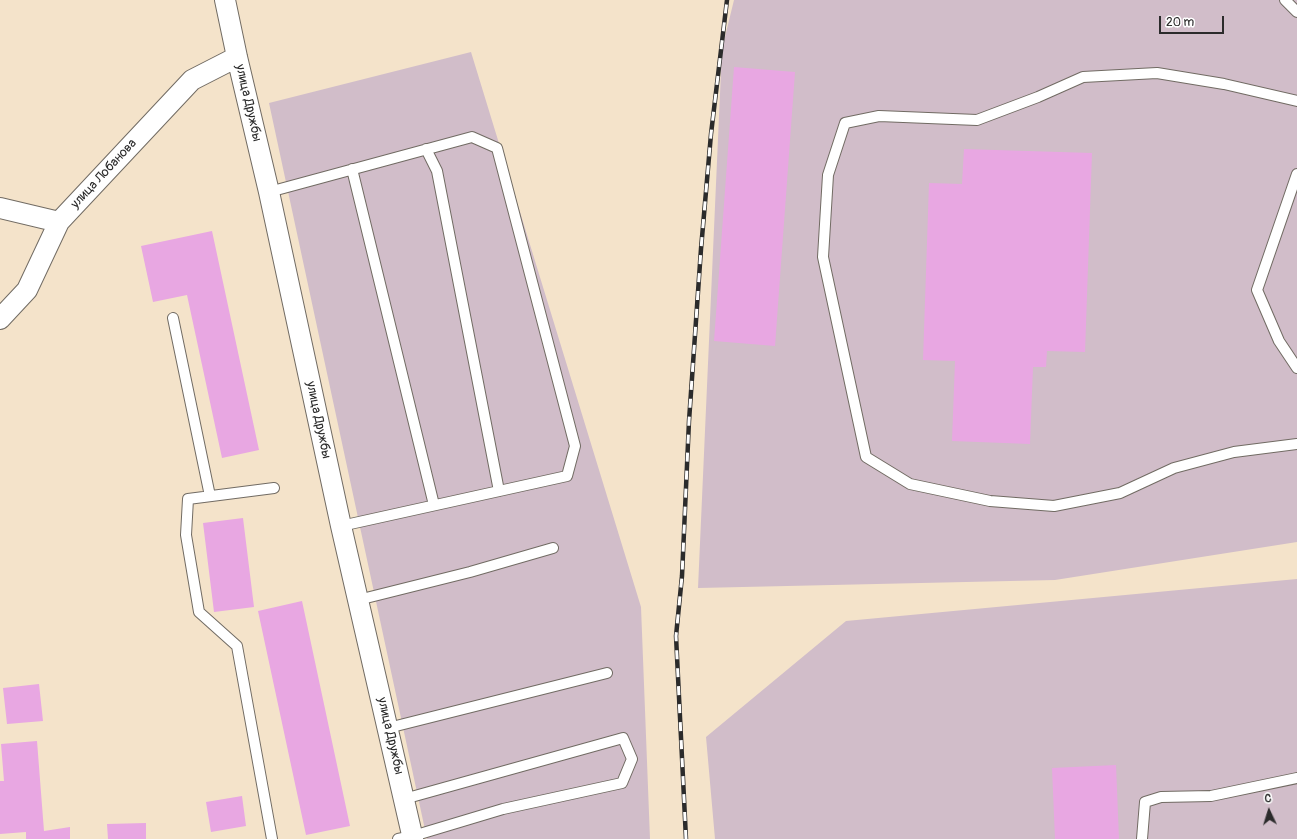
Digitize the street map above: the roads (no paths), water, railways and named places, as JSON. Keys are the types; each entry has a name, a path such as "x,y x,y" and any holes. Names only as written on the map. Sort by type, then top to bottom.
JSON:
{"street":[{"name":"улица Дружбы","path":"225,0 269,192 341,526 404,799 408,838"},
{"name":"улица Лобанова","path":"0,319 27,290 60,222 192,80 237,57"},
{"path":"0,208 60,222"}],"lane":[{"path":"1285,0 1297,12"},
{"path":"1297,102 1224,84 1157,73 1083,77 1038,97 977,120 879,116 846,123 828,175 823,257 866,457 910,484 990,501 1054,506 1120,492 1174,468 1234,452 1297,444"},
{"path":"269,192 472,137 497,148 575,446 567,476 341,526"},
{"path":"426,149 437,172 499,491"},
{"path":"352,169 434,505"},
{"path":"1297,174 1257,290 1279,341 1297,368"},
{"path":"173,318 210,496"},
{"path":"272,839 237,646 198,612 186,534 188,499 274,488"},
{"path":"358,600 470,572 553,548"},
{"path":"388,728 607,673"},
{"path":"404,799 623,738 632,759 622,783 503,808 408,838"},
{"path":"1142,839 1145,802 1161,797 1212,796 1297,778"}],"railway":[{"path":"686,839 676,636 682,576 689,421 701,249 711,134 727,0"}]}
